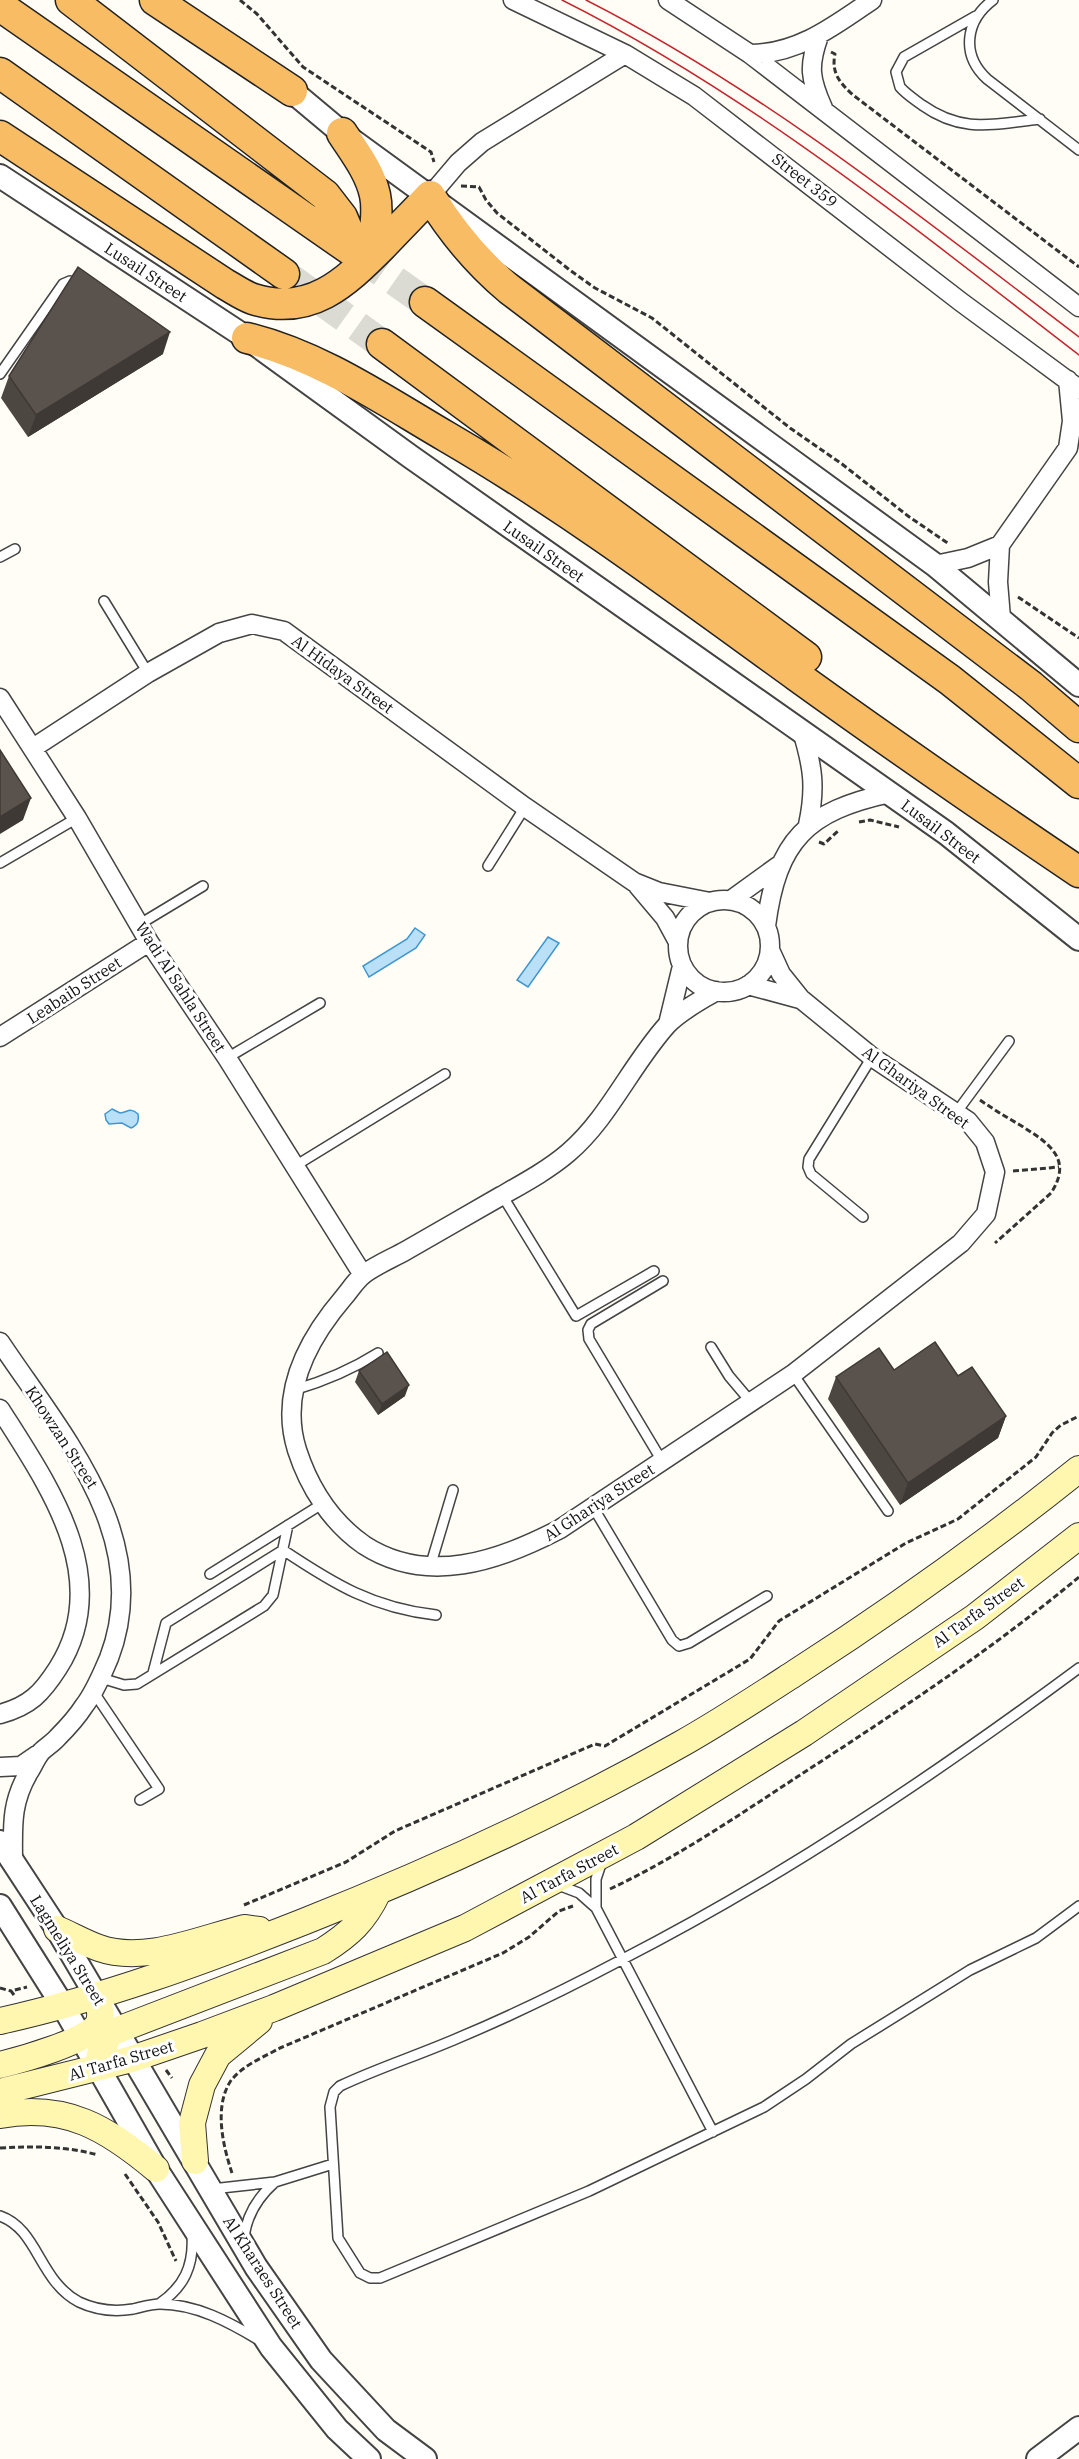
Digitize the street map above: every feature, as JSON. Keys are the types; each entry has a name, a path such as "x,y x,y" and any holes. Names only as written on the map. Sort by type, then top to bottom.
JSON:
{"highway":[{"path":"71,0 325,195 346,223 365,255"},
{"path":"155,0 292,91"},
{"path":"0,6 365,255"},
{"path":"0,73 284,274"},
{"path":"0,98 45,128 248,249"},
{"path":"342,133 369,174 375,196 376,210 365,255"},
{"path":"0,136 225,284 252,299 270,303 293,304 313,299 336,287 365,255 439,186"},
{"path":"439,186 442,217 472,254 509,289 1031,686 1079,727"},
{"path":"425,302 950,680 1079,783"},
{"path":"247,338 281,347 322,364 493,465 608,539 857,719 1079,872"},
{"path":"382,344 1079,860"}],"main road":[{"path":"0,2021 97,1997 277,1932 378,1892 521,1828 684,1743 854,1635 944,1572 1079,1468"},
{"name":"Al Tarfa Street","path":"0,2092 132,2059 274,2008 465,1928 636,1837 804,1733 975,1617 1079,1536"},
{"path":"98,2067 103,2043 116,2029 323,1951 346,1936 361,1921 378,1892"},
{"path":"57,1929 100,1949 147,1954 244,1928 277,1932"},
{"path":"0,2065 81,2037 91,2031 99,2024 101,2012 97,1997"},
{"path":"195,2161 192,2123 202,2085 218,2055 274,2008"},
{"path":"0,2115 52,2112 89,2122 126,2143 156,2169"}],"street":[{"path":"179,0 342,133 439,186 935,565 1079,685"},
{"name":"Street 359","path":"513,0 626,54 694,96 961,302 1073,384"},
{"path":"668,0 750,54 1079,307"},
{"path":"750,54 776,52 819,36 872,0"},
{"path":"819,36 811,61 811,71 814,86 825,111"},
{"path":"439,186 482,142 626,54"},
{"name":"Lusail Street","path":"0,176 247,338 411,457 946,833 1079,939"},
{"path":"935,565 968,558 1000,545 1074,445 1073,384"},
{"path":"1000,545 998,582 1001,618"},
{"name":"Al Hidaya Street","path":"33,748 148,673 219,633 252,624 284,631 525,807 634,882 665,894 710,902"},
{"name":"Wadi Al Sahla Street","path":"0,698 77,818 149,942 227,1058 363,1275"},
{"path":"802,731 812,766 814,786 805,829"},
{"path":"731,900 778,866 805,829 839,808 890,793"},
{"path":"766,926 757,914 745,905 731,900 710,902 700,907 684,922 678,942 682,966 692,980 708,989 727,992 748,985 763,970 770,950 766,926 769,900 778,866"},
{"name":"Al Hidaya Street","path":"634,882 665,918 678,942"},
{"name":"Leabaib Street","path":"0,1037 149,942"},
{"name":"Al Ghariya Street","path":"716,991 668,1024 589,1132 568,1153 532,1178 363,1275 311,1340 294,1390 291,1417 293,1437 305,1470 322,1504 363,1544 393,1560 430,1568 481,1563 510,1554 560,1529 793,1374 961,1243 986,1214 995,1172 985,1142 968,1121 872,1057 801,999 781,974 770,950"},
{"name":"Al Ghariya Street","path":"668,1024 682,966"},
{"name":"Al Ghariya Street","path":"748,985 801,999"},
{"name":"Khowzan Street","path":"0,1342 82,1465 109,1518 118,1554 122,1590 113,1645 97,1684 85,1705 60,1736 40,1753 20,1788 13,1810 13,1864"},
{"path":"0,1409 65,1522 78,1561 81,1598 76,1629 66,1655 43,1691 0,1724"},
{"path":"0,1714 20,1709"},
{"path":"0,1767 21,1766 40,1753"},
{"name":"Lagmeliya Street","path":"0,1842 57,1929 132,2059"},
{"name":"Lagmeliya Street","path":"0,1906 63,2006 98,2067"},
{"name":"Al Kharaes Street","path":"132,2059 195,2161 256,2267 321,2360 386,2430 425,2459"},
{"name":"Al Kharaes Street","path":"98,2067 156,2169 271,2347 337,2429 366,2456"},
{"path":"1038,2459 1079,2428"}],"lane":[{"path":"993,0 976,16 904,57 896,72 900,87 937,116 963,124 977,126 1040,119"},
{"path":"976,16 969,37 971,56 975,64 987,79 1079,150"},
{"path":"0,374 63,285 70,281 87,291"},
{"path":"0,557 15,549"},
{"path":"104,601 148,673"},
{"path":"488,866 525,807"},
{"path":"0,863 77,818"},
{"path":"140,924 203,886"},
{"path":"227,1058 320,1002"},
{"path":"956,1113 1009,1041"},
{"path":"862,1217 811,1174 808,1167 809,1159 872,1057"},
{"path":"295,1166 445,1074"},
{"path":"502,1195 576,1316 654,1271"},
{"path":"662,1461 589,1339 588,1330 591,1324 663,1281"},
{"path":"711,1347 729,1376 751,1402"},
{"path":"294,1390 326,1381 351,1370 378,1353"},
{"path":"793,1374 888,1511"},
{"path":"430,1568 453,1490"},
{"path":"210,1574 322,1504"},
{"path":"593,1507 672,1640 679,1646 689,1643 767,1596"},
{"path":"97,1684 133,1685 268,1601 273,1595 288,1525"},
{"path":"153,1673 166,1623 283,1550"},
{"path":"283,1550 326,1579 375,1602 396,1609 436,1615"},
{"path":"1079,1668 993,1732 858,1823 718,1908 623,1960 514,2013 340,2086 334,2092 330,2108 338,2238 360,2273 375,2279 386,2277 589,2191 713,2132 786,2094 851,2044 970,1970 1036,1938 1079,1906"},
{"path":"97,1684 159,1788 140,1800"},
{"path":"591,1898 606,1852"},
{"path":"547,1884 569,1888 591,1898 713,2132"},
{"path":"210,2189 275,2182 333,2164"},
{"path":"243,2246 249,2217 255,2204 275,2182"},
{"path":"0,2216 21,2229 56,2284 90,2307 118,2311 159,2304 207,2313 236,2326 271,2347"},
{"path":"159,2304 178,2289 185,2279 192,2257 191,2224"}],"path":[{"path":"240,0 257,14 303,67 431,152 439,186 479,187 497,213 571,271 596,288 652,318 790,428 952,546"},
{"path":"836,54 833,63 835,75 853,95 1079,267"},
{"path":"1012,591 1079,638"},
{"path":"855,823 870,820 886,822 902,828"},
{"path":"805,829 824,844 840,829 848,826"},
{"path":"978,1099 1047,1143 1058,1157 1057,1185 995,1243"},
{"path":"995,1172 1059,1167"},
{"path":"240,1906 346,1862 394,1831 435,1813 595,1744 605,1746 750,1659 779,1621 906,1543 958,1519 1036,1457 1052,1433 1061,1425 1079,1416"},
{"path":"236,2186 225,2152 221,2124 224,2097 231,2081 247,2066 280,2049 503,1953 529,1937 559,1911 591,1898 699,1841 897,1713 1005,1635 1079,1577"},
{"path":"0,1988 11,1991"},
{"path":"0,2148 41,2145 74,2149 104,2157"},
{"path":"118,2168 125,2174 158,2222 185,2279"}],"water":[{"path":"415,928 425,935 416,948 369,977 363,966 407,939"},
{"path":"548,937 559,943 528,987 517,980"},
{"path":"112,1109 120,1113 131,1110 135,1112 138,1114 138,1122 131,1128 122,1123 109,1124 105,1114"}],"building":[{"path":"78,267 170,332 36,415 9,376"},
{"path":"0,750 31,798 0,817"},
{"path":"935,1342 958,1376 972,1367 1006,1416 908,1483 836,1377 879,1348 894,1370"},
{"path":"387,1352 409,1385 382,1404 359,1371"}],"tunnel":[{"path":"358,255 425,302"},
{"path":"284,274 382,344"}],"tram line":[{"path":"562,0 699,77 765,120 892,212 1079,355"},
{"path":"586,0 716,74 779,115 901,202 1079,337"}]}
